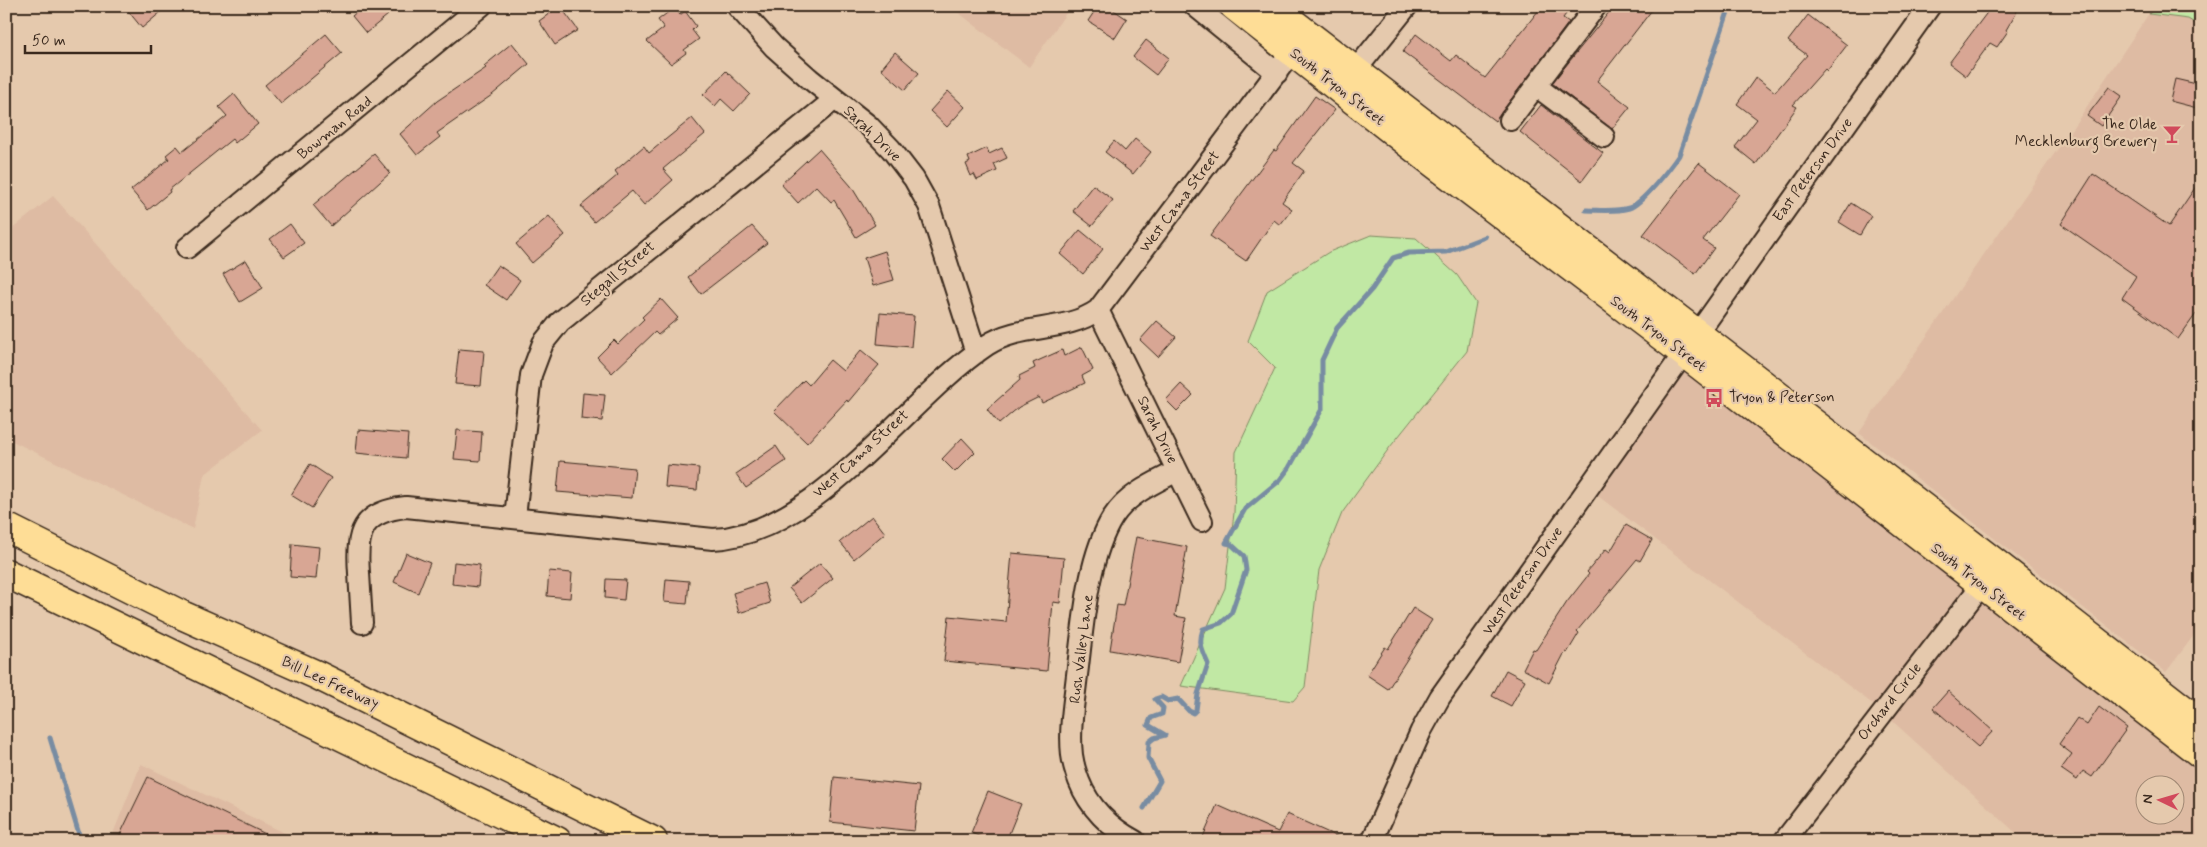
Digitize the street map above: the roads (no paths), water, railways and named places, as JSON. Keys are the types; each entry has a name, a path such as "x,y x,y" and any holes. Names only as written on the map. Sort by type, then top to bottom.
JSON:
{"main road":[{"name":"South Tryon Street","path":"1234,6 1299,42 1990,575 2201,754"},
{"name":"South Tryon Street","path":"1271,6 1299,42"},
{"path":"6,519 48,548"},
{"name":"Bill Lee Freeway","path":"6,527 184,616 317,675 654,841"},
{"path":"6,573 557,841"},
{"name":"South Tryon Street","path":"1990,575 2201,723"},
{"path":"6,579 62,600"}],"street":[{"name":"Bowman Road","path":"187,248 481,6"},
{"name":"Sarah Drive","path":"738,6 774,47 810,79 868,125 891,149 914,179 929,206 976,352"},
{"path":"1195,6 1277,74"},
{"path":"1348,80 1407,6"},
{"path":"1510,120 1596,6"},
{"name":"East Peterson Drive","path":"1690,343 1930,6"},
{"name":"West Cama Street","path":"362,623 358,542 363,528 369,520 383,511 406,507 714,539 759,530 783,519 844,473 946,377 976,352 1002,337 1070,323 1086,318 1098,310 1277,74 1299,42"},
{"path":"1536,86 1604,137"},
{"name":"Stegall Street","path":"515,517 531,375 543,343 568,316 835,99"},
{"name":"Sarah Drive","path":"1098,310 1202,521"},
{"name":"West Peterson Drive","path":"1372,841 1422,731 1440,697 1690,343"},
{"name":"Rush Valley Lane","path":"1135,841 1107,822 1092,806 1079,781 1072,756 1072,725 1090,587 1105,532 1114,515 1127,501 1142,489 1177,471"},
{"name":"Orchard Circle","path":"1784,841 1990,575"}],"waterway":[{"path":"1586,210 1619,210 1635,205 1675,161 1679,155 1730,6"},
{"path":"1144,808 1160,781 1148,758 1149,742 1154,738 1165,735 1148,725 1151,718 1162,714 1163,708 1155,699 1161,697 1168,701 1178,699 1189,711 1193,713 1196,710 1198,694 1208,664 1202,651 1203,629 1221,623 1231,614 1246,570 1244,556 1231,544 1226,543 1245,509 1279,481 1289,468 1322,409 1322,360 1337,328 1372,289 1393,258 1409,253 1446,252 1485,237"},
{"path":"50,738 81,841"}],"place":[{"name":"The Olde Mecklenburg Brewery","path":"2172,134"},
{"name":"Tryon & Peterson","path":"1714,398"}]}
